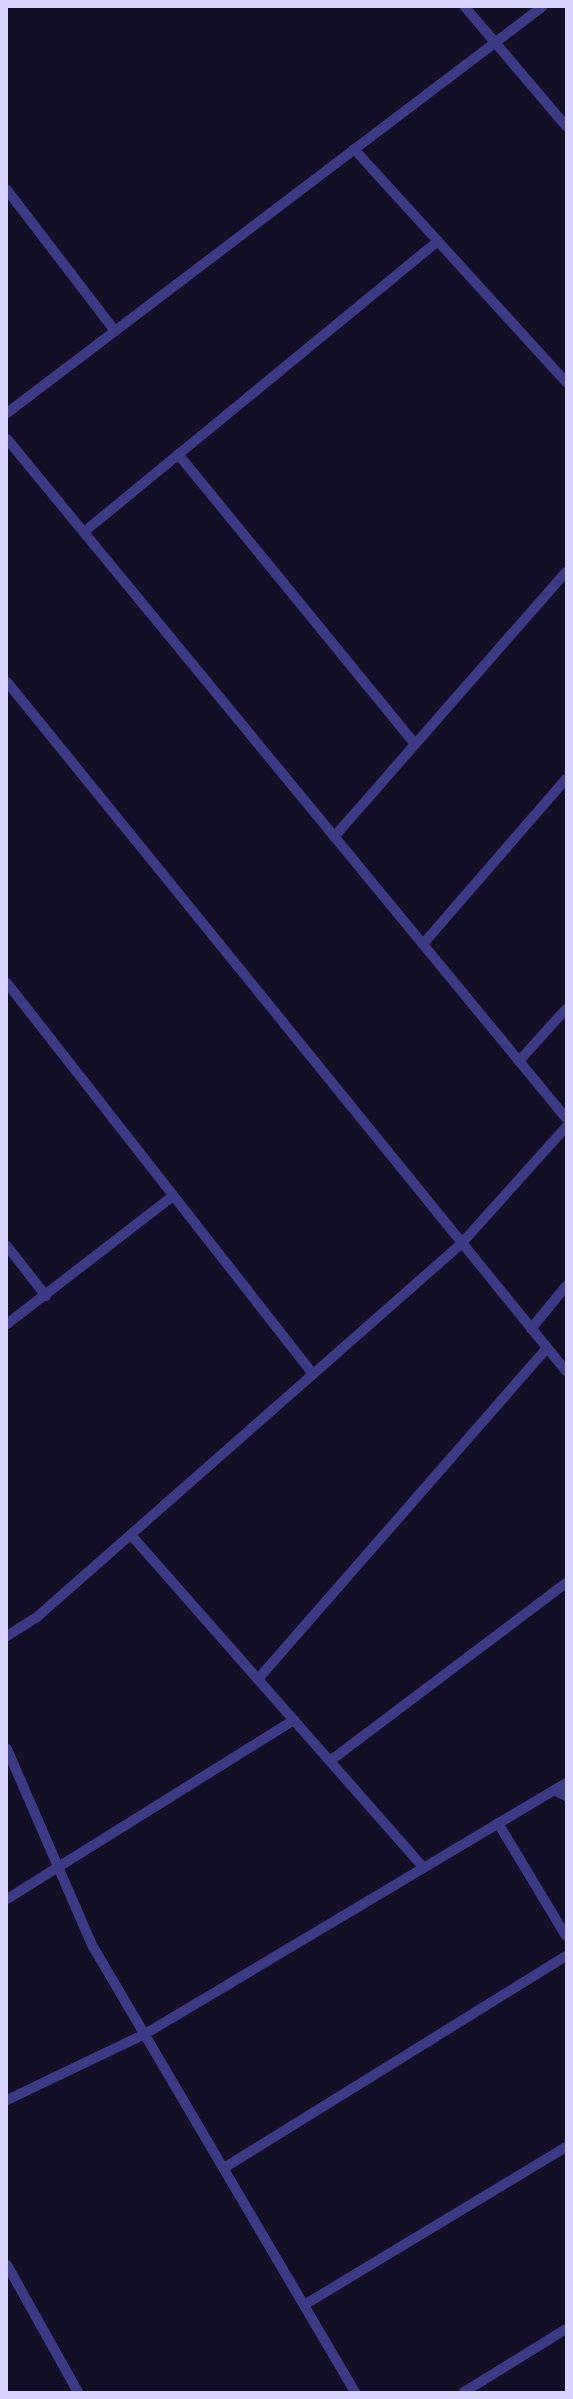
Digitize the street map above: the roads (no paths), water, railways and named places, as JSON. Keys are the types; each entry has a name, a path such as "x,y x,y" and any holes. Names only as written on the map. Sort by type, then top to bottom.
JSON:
{"street":[{"path":"465,7 566,126"},
{"path":"7,413 542,7"},
{"path":"354,150 566,382"},
{"path":"7,190 115,331"},
{"path":"84,532 438,241"},
{"path":"7,439 566,1118"},
{"path":"178,454 415,744"},
{"path":"334,836 566,572"},
{"path":"7,682 461,1244 566,1371"},
{"path":"423,944 566,779"},
{"path":"7,983 313,1374"},
{"path":"519,1061 566,1009"},
{"path":"7,1636 38,1617 461,1244 566,1127"},
{"path":"7,1324 46,1296 173,1196"},
{"path":"7,1246 46,1296"},
{"path":"531,1329 566,1286"},
{"path":"258,1679 547,1348"},
{"path":"131,1535 423,1868"},
{"path":"330,1762 566,1583"},
{"path":"7,1899 59,1868 294,1720"},
{"path":"7,1749 92,1945 355,2392"},
{"path":"7,2100 145,2034 566,1783"},
{"path":"554,1790 566,1796"},
{"path":"498,1823 566,1936"},
{"path":"224,2168 566,1956"},
{"path":"304,2305 566,2147"},
{"path":"7,2265 78,2392"},
{"path":"464,2392 566,2329"}]}
